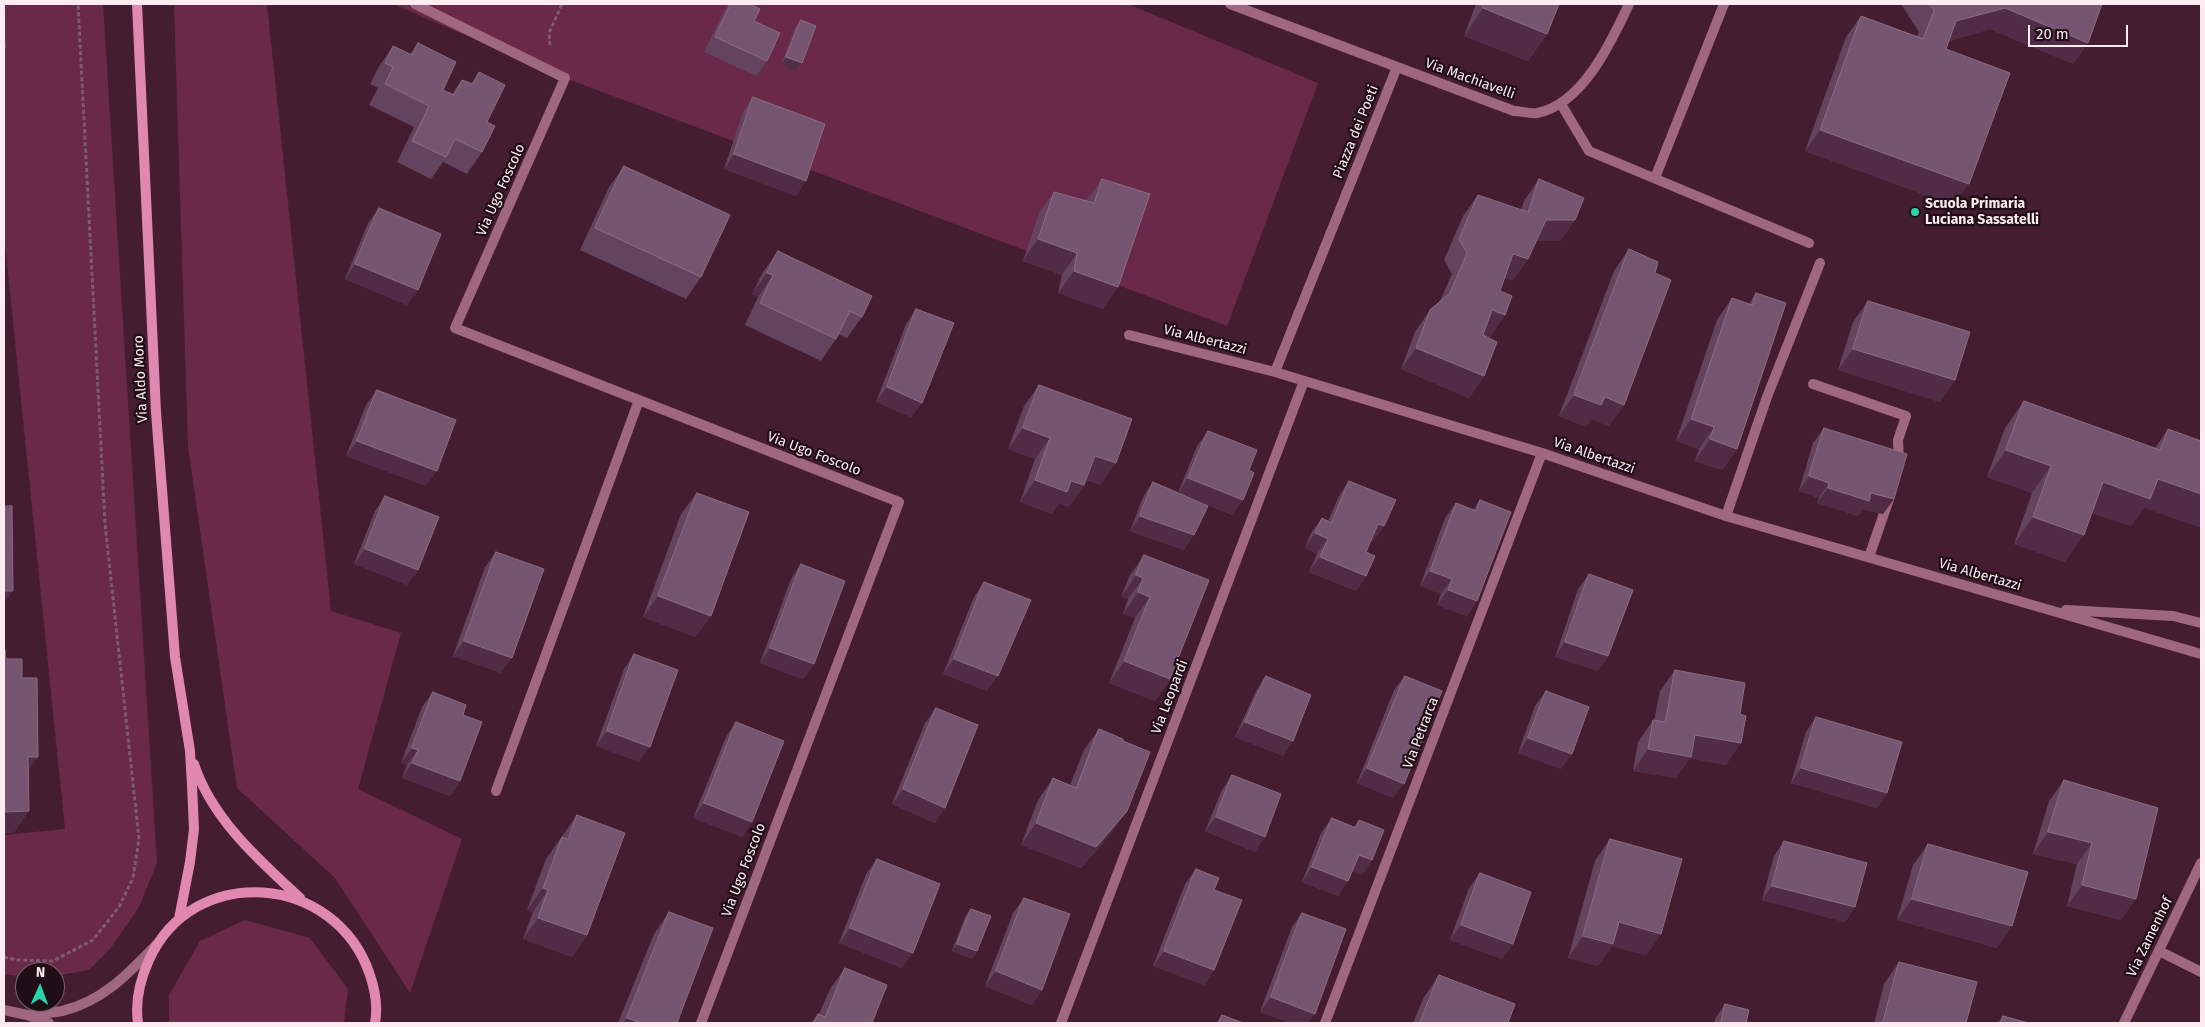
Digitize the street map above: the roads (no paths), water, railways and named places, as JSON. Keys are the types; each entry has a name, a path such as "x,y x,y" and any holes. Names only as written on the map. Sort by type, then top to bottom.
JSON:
{"main road":[{"name":"Via Aldo Moro","path":"137,4 157,421 175,657 190,752 194,829 190,862 178,919"},
{"name":"Via Aldo Moro","path":"190,752 196,772 210,800 247,848 303,901"},
{"path":"138,1023 136,1013 141,978 156,945 178,919 207,902 238,892 271,892 303,901 328,915 349,935 365,960 374,987 375,1023"}],"street":[{"name":"Via Ugo Foscolo","path":"415,4 565,78 455,328 899,502 701,1023"},
{"path":"1230,4 1397,67"},
{"name":"Via Machiavelli","path":"1397,67 1514,110 1536,114 1560,104 1590,75 1612,39 1629,4"},
{"path":"1655,178 1724,4"},
{"name":"Piazza dei Poeti","path":"1275,372 1397,67"},
{"path":"1560,104 1589,151 1809,243"},
{"path":"1726,516 1767,397 1820,263"},
{"name":"Via Albertazzi","path":"1129,335 1275,372 1542,453 1726,516 2201,654"},
{"name":"Via Leopardi","path":"1061,1023 1304,381"},
{"path":"1813,384 1906,416 1898,440 1899,466 1897,475"},
{"path":"496,791 639,400"},
{"name":"Via Petrarca","path":"1325,1023 1542,453"},
{"path":"1869,557 1892,491"},
{"name":"Via Albertazzi","path":"2048,609 2173,616 2201,623"},
{"name":"Via Zamenhof","path":"2124,1023 2201,863"},
{"path":"27,1015 62,1011 87,1002 109,990 125,978 156,945"},
{"path":"2159,951 2201,972"},
{"path":"4,1010 27,1015 49,1023"}],"place":[{"name":"Scuola Primaria Luciana Sassatelli","path":"1915,212"}]}
